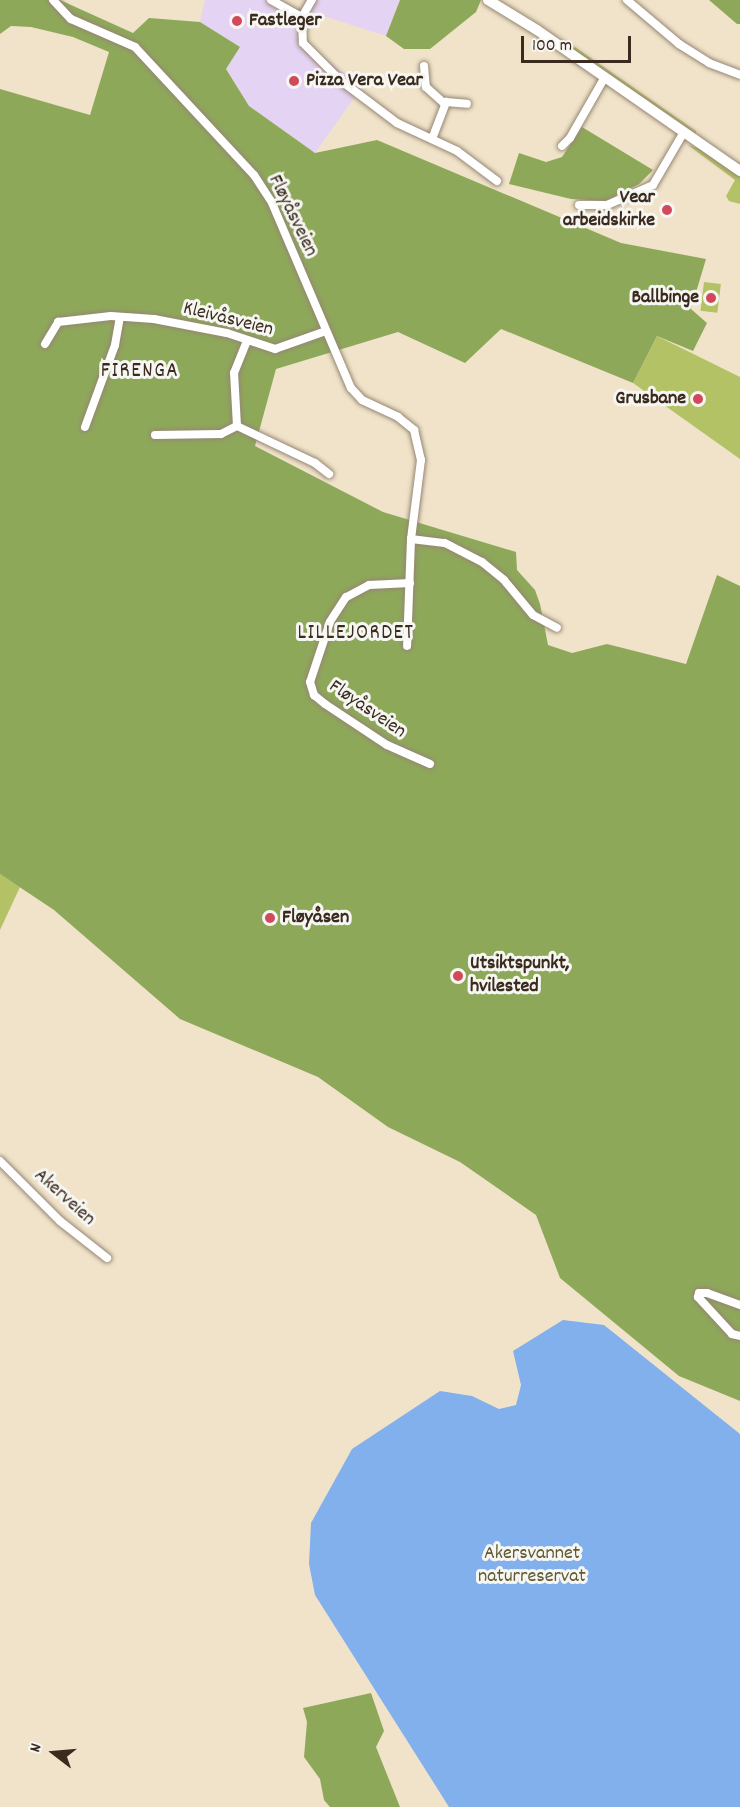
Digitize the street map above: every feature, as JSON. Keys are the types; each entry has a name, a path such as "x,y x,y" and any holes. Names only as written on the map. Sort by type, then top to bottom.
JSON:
{"main road":[{"path":"488,0 605,77 740,171"}],"street":[{"name":"Fløyåsveien","path":"53,0 71,19 135,47 254,175 272,203 355,394 410,427 421,452 411,539"},
{"path":"271,0 302,17"},
{"path":"312,0 302,17 303,43 320,63 397,123 457,151 497,181"},
{"path":"627,0 679,44 708,63 740,75"},
{"path":"424,66 426,87 445,104"},
{"path":"562,146 570,138 605,77"},
{"path":"432,139 445,104 449,100 467,104"},
{"path":"579,205 608,205 653,184 684,132"},
{"name":"Kleivåsveien","path":"45,344 58,322 120,317 164,321 247,341 268,349 283,349 326,331"},
{"path":"85,427 116,345 120,317"},
{"path":"237,426 234,374 247,341"},
{"path":"155,435 221,434 237,426"},
{"path":"237,426 315,463 328,474"},
{"path":"407,646 411,539 445,543 482,562 504,580 533,615 557,628"},
{"name":"Fløyåsveien","path":"410,583 369,585 346,597 330,622 310,682 314,695 325,704 387,745 430,764"},
{"name":"Akerveien","path":"0,1161 60,1221 107,1258"},
{"path":"740,1305 702,1292 698,1298 732,1334 740,1336"}],"shaded area":[{"path":"205,0 280,0 297,9 306,6 308,0 400,0 386,36 314,13 304,32 308,45 362,87 315,153 249,106 226,69 240,47 200,22"}],"green space":[{"path":"0,0 60,0 133,33 149,18 200,22 240,47 226,69 249,106 315,153 377,140 621,243 706,259 691,309 707,323 693,351 657,336 633,383 501,329 465,363 398,332 276,369 255,446 383,512 516,552 517,570 535,590 540,604 548,645 572,653 607,644 686,664 717,575 740,586 740,1401 679,1376 560,1278 536,1215 460,1162 388,1127 318,1077 180,1019 54,910 0,874 0,89 90,115 109,52 73,37 31,27 11,26 0,34"},
{"path":"400,0 481,0 476,12 430,49 404,49 386,36"},
{"path":"709,0 740,0 740,24 737,24"},
{"path":"575,47 696,131 696,134 573,50"},
{"path":"582,127 653,170 639,184 606,201 571,199 509,184 519,153 546,162 562,157"},
{"path":"688,145 701,149 740,176 740,204 729,201 726,196 735,180"},
{"name":"Ballbinge","path":"704,282 721,284 717,313 700,311"},
{"name":"Grusbane","path":"657,336 740,377 740,459 633,383"},
{"path":"0,874 20,887 0,930"},
{"path":"371,1693 384,1731 376,1747 400,1807 330,1807 324,1800 320,1779 304,1757 307,1722 303,1708"}],"water":[{"name":"Akersvannet naturreservat","path":"563,1320 604,1325 740,1434 740,1807 449,1807 315,1595 309,1564 311,1523 352,1449 440,1391 472,1396 499,1409 516,1405 521,1385 513,1351"}],"place":[{"name":"Fastleger","path":"237,21"},
{"name":"Pizza Vera Vear","path":"294,81"},
{"name":"Vear arbeidskirke","path":"667,210"},
{"name":"Ballbinge","path":"711,298"},
{"name":"Grusbane","path":"698,399"},
{"name":"Fløyåsen","path":"270,918"},
{"name":"Utsiktspunkt, hvilested","path":"458,976"}],"district":[{"name":"FIRENGA","path":"140,372"},
{"name":"LILLEJORDET","path":"356,634"}]}
